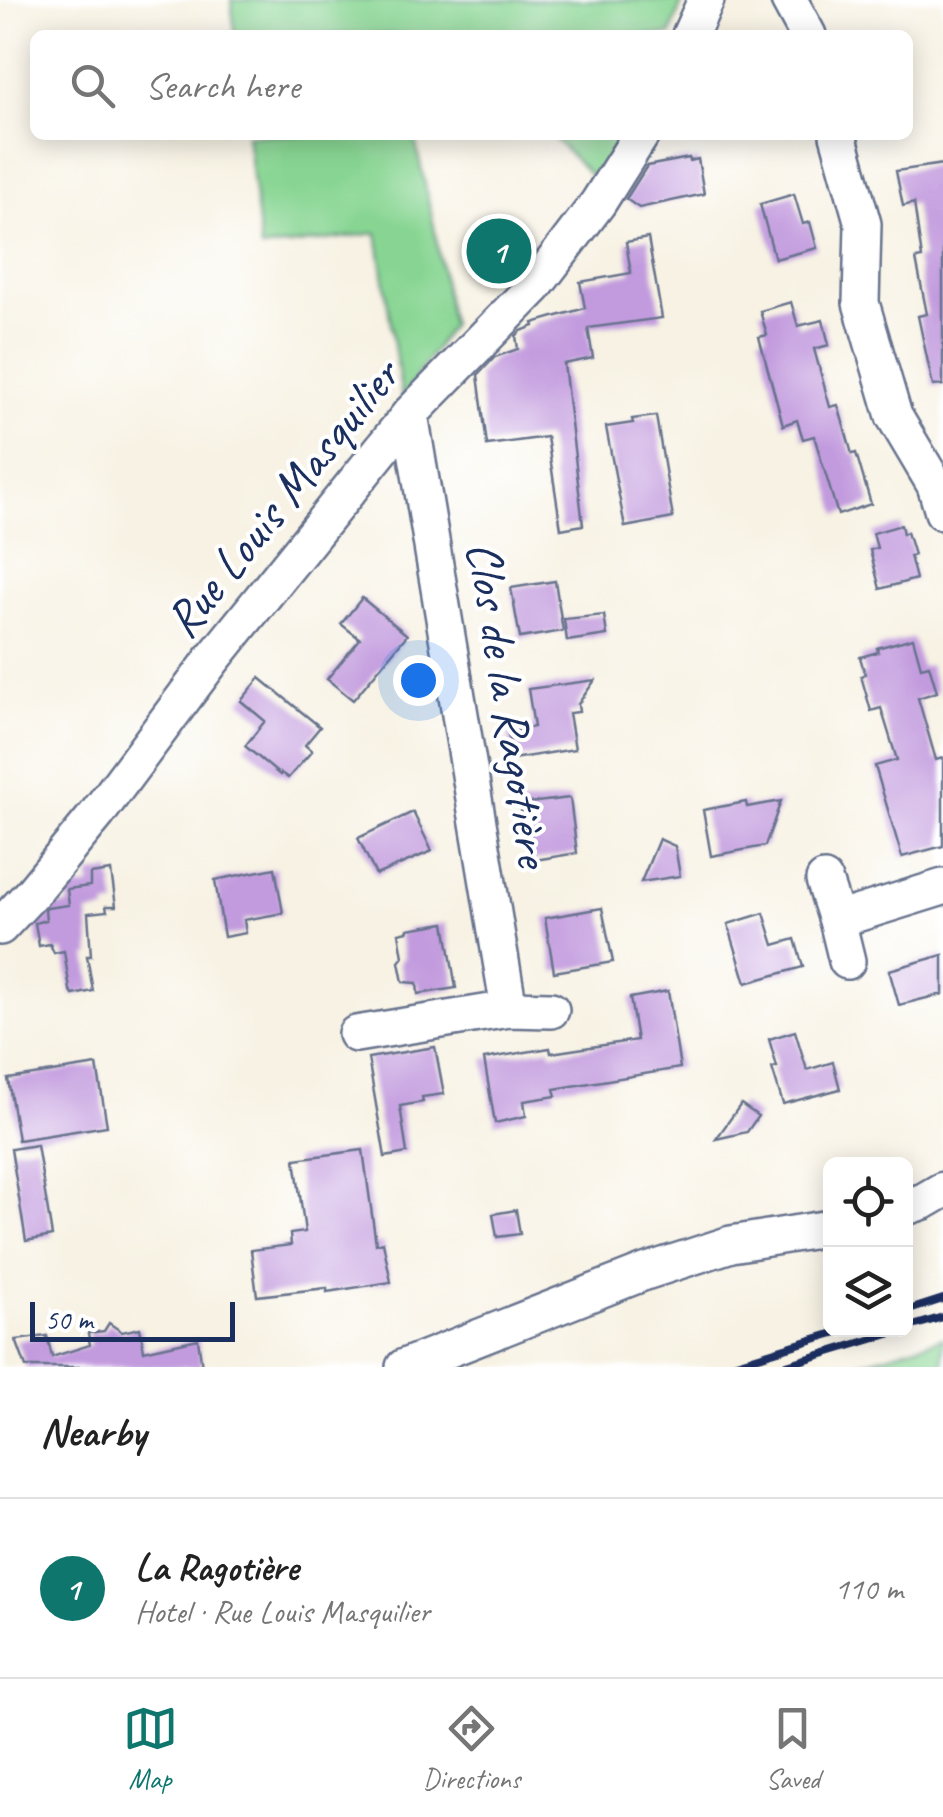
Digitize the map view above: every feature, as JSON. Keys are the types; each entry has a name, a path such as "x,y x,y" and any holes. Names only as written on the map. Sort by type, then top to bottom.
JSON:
{"street":[{"path":"692,30 706,0"},
{"path":"789,0 805,30"},
{"name":"Rue Louis Masquilier","path":"0,927 97,814 212,660 410,414 536,286 598,203 638,140"},
{"path":"839,140 863,224 861,303 894,416 935,486 943,512"},
{"name":"Clos de la Ragotière","path":"410,414 509,1010"},
{"path":"824,880 847,962"},
{"path":"837,920 943,887"},
{"path":"356,1034 509,1010 551,1010"},
{"path":"913,1204 943,1190"},
{"path":"404,1367 644,1272 732,1244 823,1229"}],"green space":[{"path":"231,0 683,0 672,30 234,30"},
{"path":"248,140 415,140 451,325 402,398 377,233 261,249"},
{"path":"556,140 621,140 596,181"},
{"path":"943,1338 943,1367 847,1367"}],"building":[{"path":"698,159 704,194 639,208 626,199 647,166"},
{"path":"943,164 943,385 933,386 918,316 927,314 916,259 922,258 914,203 903,206 896,171"},
{"path":"794,194 803,224 810,222 817,248 775,259 760,204"},
{"path":"648,238 662,318 588,328 593,358 564,364 583,525 561,529 547,437 487,445 478,375 495,357 518,349 516,336 533,323 585,308 580,282 631,273 626,242"},
{"path":"791,302 798,326 823,320 829,345 814,349 830,407 838,405 871,504 838,515 814,436 803,439 797,420 783,425 759,337 767,335 760,311"},
{"path":"656,416 673,518 625,527 606,427"},
{"path":"901,525 914,555 910,556 916,579 880,589 870,550 877,548 873,533"},
{"path":"555,581 563,631 520,638 511,588"},
{"path":"362,598 407,635 353,700 327,679 360,639 341,624"},
{"path":"604,615 607,635 567,641 564,619"},
{"path":"913,638 921,667 929,665 937,692 918,698 936,760 943,758 943,846 902,857 875,766 897,760 881,708 871,711 860,657"},
{"path":"260,678 320,727 305,745 312,751 288,778 245,746 265,721 241,701"},
{"path":"595,680 578,704 579,712 569,713 575,749 512,759 508,732 534,727 528,689"},
{"path":"570,798 577,853 529,861 520,804"},
{"path":"781,801 765,846 711,856 703,810 746,802 747,807"},
{"path":"413,812 432,851 376,875 358,838"},
{"path":"659,839 675,846 680,876 641,882"},
{"path":"275,868 283,913 244,920 246,933 224,937 215,880"},
{"path":"111,871 116,906 88,913 91,956 87,956 93,991 73,995 64,951 54,953 50,944 39,946 35,923 46,920 47,908 69,905 67,889 90,886 90,874"},
{"path":"602,908 613,962 554,972 545,918"},
{"path":"764,913 774,945 795,939 803,967 746,983 728,924"},
{"path":"445,923 456,988 418,994 417,983 403,982 399,933"},
{"path":"943,955 943,994 899,1005 889,970"},
{"path":"668,991 680,1068 554,1089 556,1096 524,1101 526,1116 495,1123 484,1059 637,1040 630,998"},
{"path":"795,1031 807,1070 833,1062 840,1089 783,1104 772,1068 777,1067 769,1039"},
{"path":"435,1047 444,1094 400,1106 407,1153 385,1157 368,1058"},
{"path":"97,1065 107,1126 18,1140 8,1079"},
{"path":"741,1104 758,1116 747,1132 716,1139"},
{"path":"37,1145 52,1236 26,1241 11,1149"},
{"path":"363,1150 376,1244 383,1242 391,1282 327,1292 327,1288 257,1296 251,1250 291,1245 290,1234 305,1232 295,1159"},
{"path":"516,1210 520,1234 497,1237 493,1214"},
{"path":"109,1323 122,1332 140,1328 144,1351 198,1339 202,1367 26,1367 16,1340 47,1336 52,1357 90,1345 88,1333 104,1331"}],"railway":[{"path":"913,1309 943,1299"},
{"path":"913,1326 943,1317"},
{"path":"723,1367 823,1336"},
{"path":"780,1367 879,1337"}],"place":[{"name":"La Ragotière","path":"499,251"}]}
